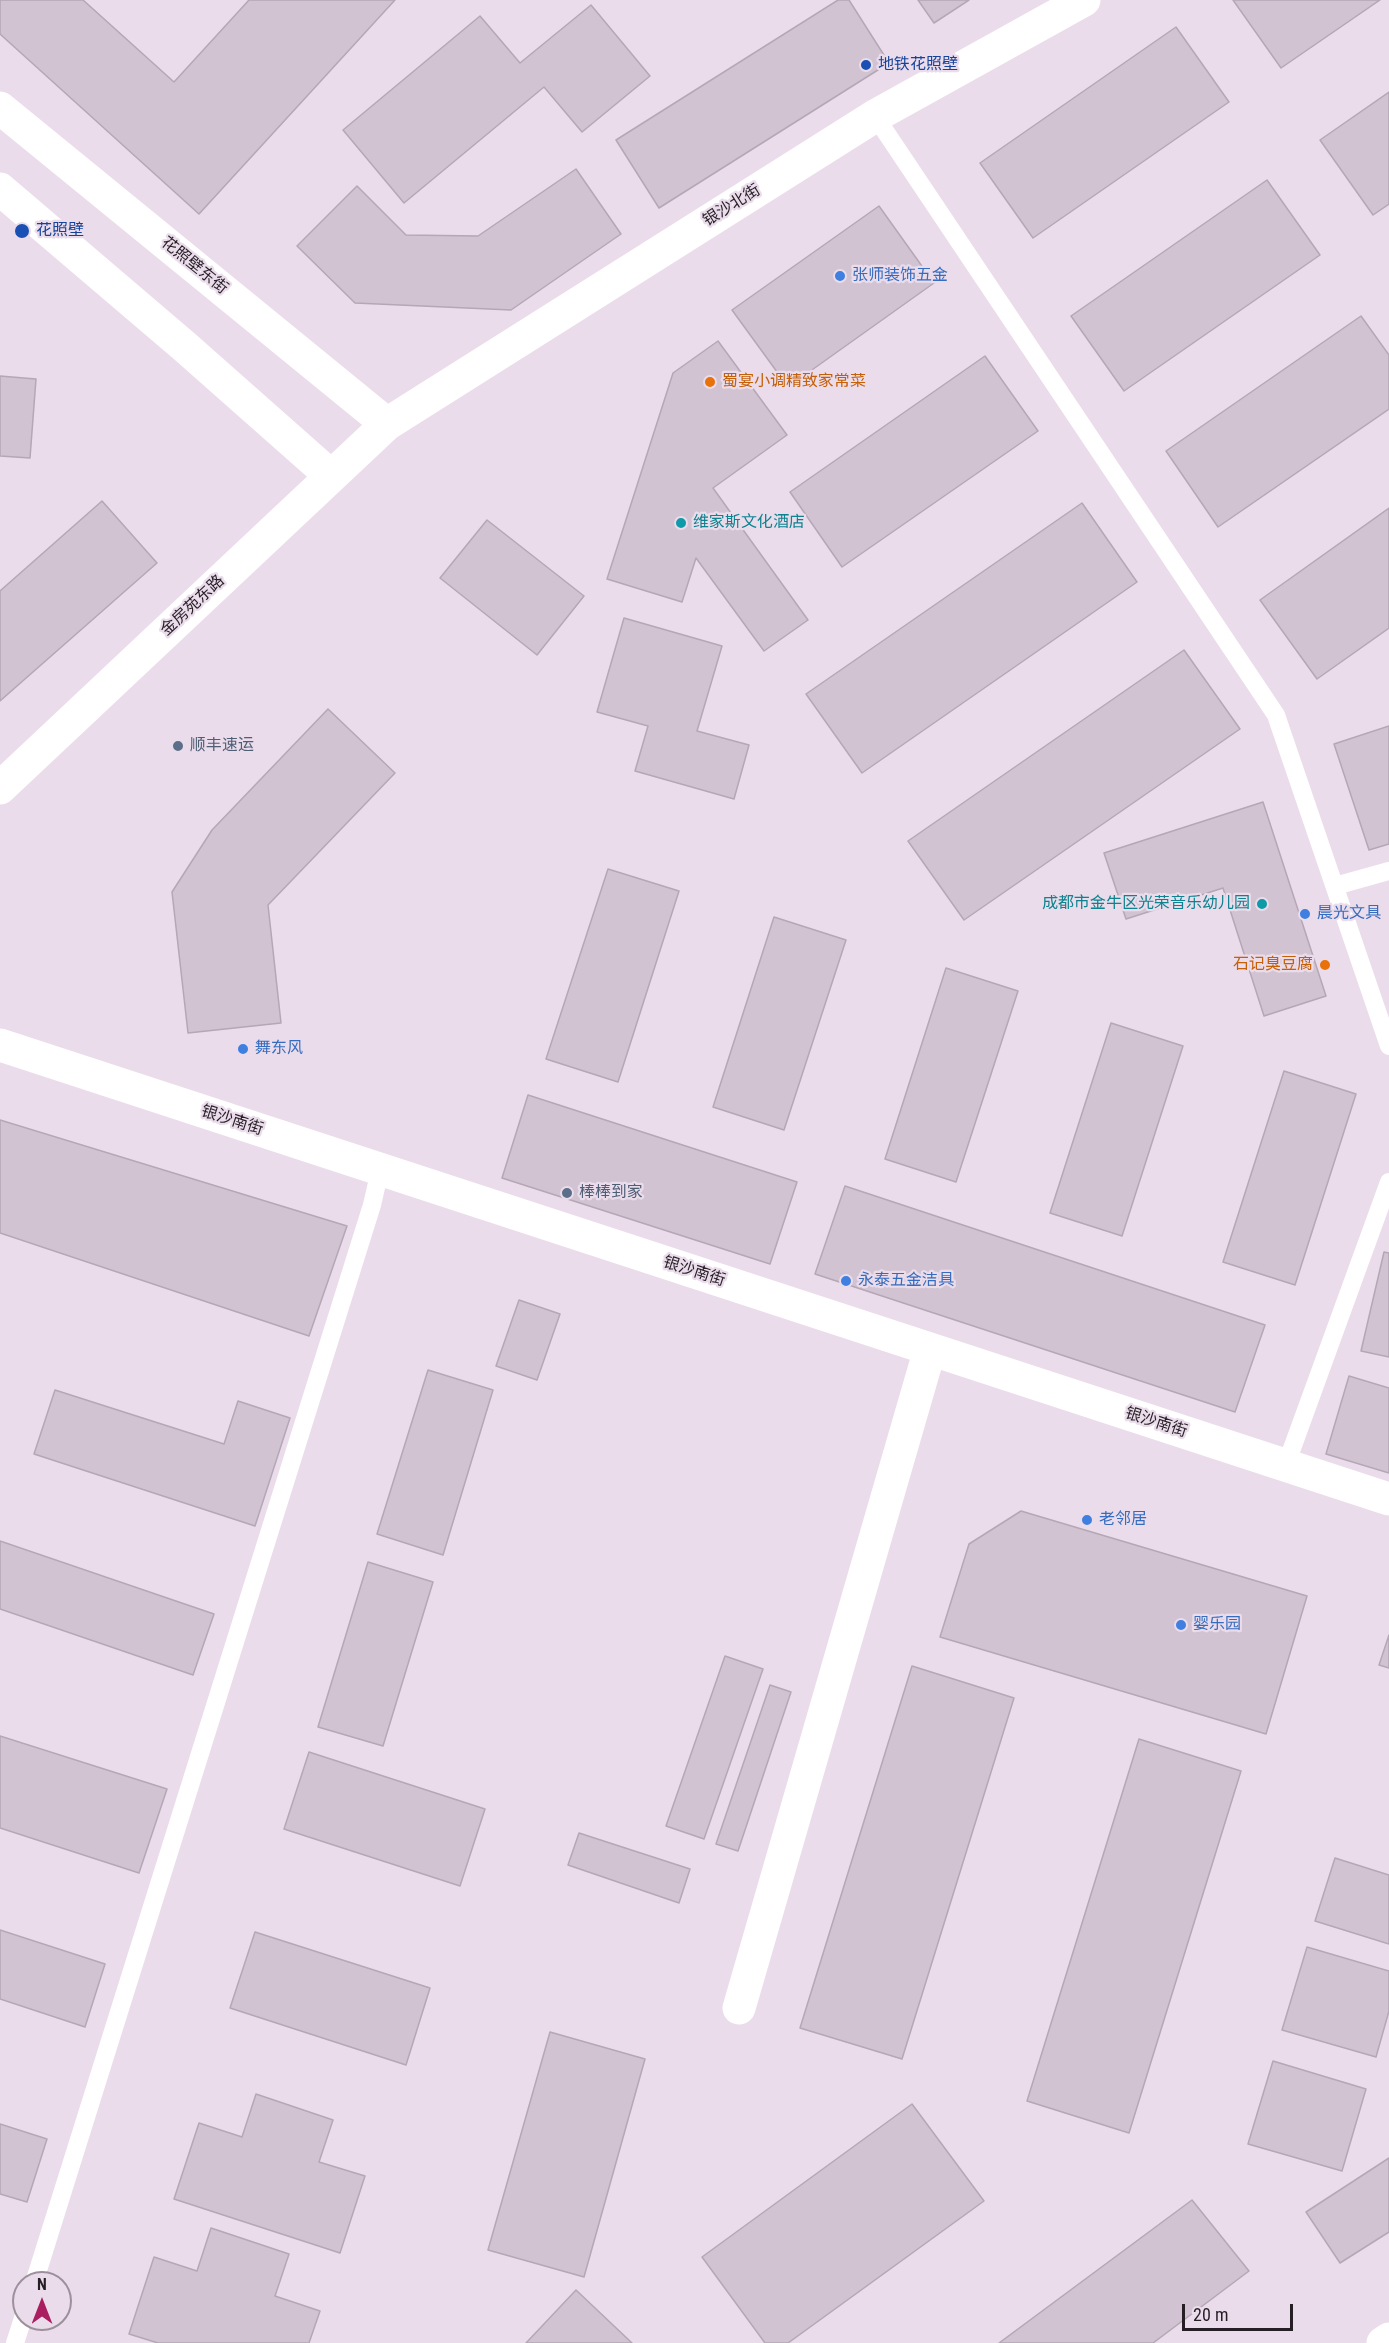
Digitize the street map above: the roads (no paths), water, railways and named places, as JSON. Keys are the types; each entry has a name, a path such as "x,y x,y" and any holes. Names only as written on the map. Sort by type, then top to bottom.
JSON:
{"street":[{"name":"银沙北街","path":"387,424 876,116 1084,0"},
{"name":"花照壁东街","path":"0,108 387,424"},
{"path":"0,189 184,346 331,476"},
{"name":"金房苑东路","path":"0,788 387,424"},
{"name":"银沙南街","path":"0,1045 1389,1499"},
{"path":"739,2008 930,1349"},
{"path":"1383,2343 1389,2339"}],"lane":[{"path":"876,116 1276,715 1389,1046"},
{"path":"1335,886 1389,871"},
{"path":"38,2271 372,1204 380,1170"},
{"path":"1286,1465 1389,1182"}],"place":[{"name":"地铁花照壁","path":"866,65"},
{"name":"花照壁","path":"22,231"},
{"name":"张师装饰五金","path":"840,276"},
{"name":"蜀宴小调精致家常菜","path":"710,382"},
{"name":"维家斯文化酒店","path":"681,523"},
{"name":"顺丰速运","path":"178,746"},
{"name":"成都市金牛区光荣音乐幼儿园","path":"1262,904"},
{"name":"晨光文具","path":"1305,914"},
{"name":"石记臭豆腐","path":"1325,965"},
{"name":"舞东风","path":"243,1049"},
{"name":"棒棒到家","path":"567,1193"},
{"name":"永泰五金洁具","path":"846,1281"},
{"name":"老邻居","path":"1087,1520"},
{"name":"婴乐园","path":"1181,1625"}]}
